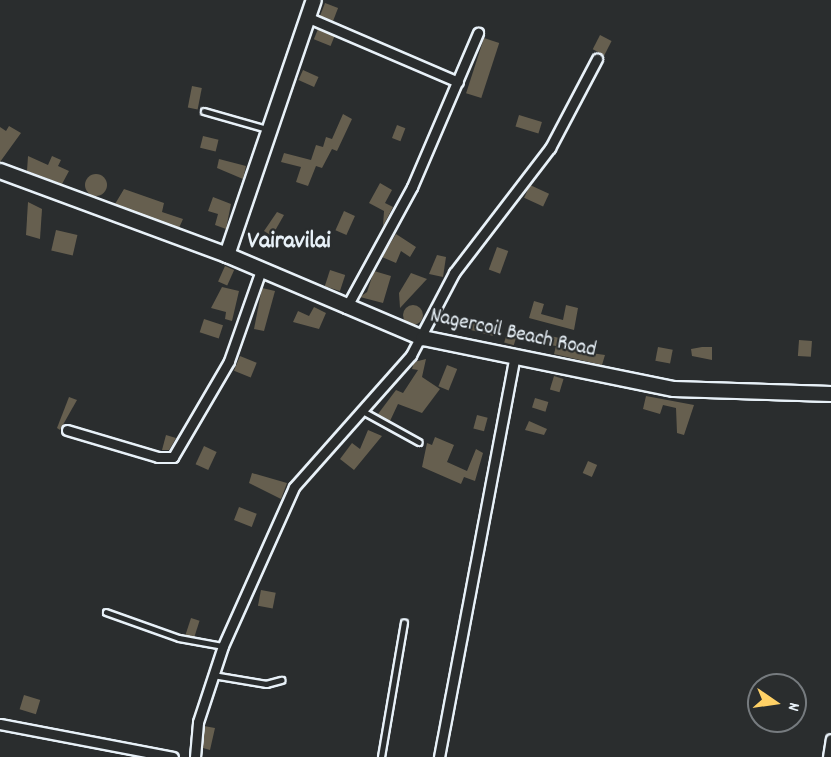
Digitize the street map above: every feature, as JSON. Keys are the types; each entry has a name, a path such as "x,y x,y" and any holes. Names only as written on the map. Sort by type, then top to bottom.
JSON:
{"main road":[{"path":"227,255 314,0"},
{"name":"Nagercoil Beach Road","path":"0,171 227,255 346,308 423,338 674,389 831,394"}],"street":[{"path":"309,18 458,82"},
{"path":"346,308 412,187 478,33"},
{"path":"195,757 198,722 223,646 294,486 423,338 454,273 549,148 597,59"},
{"path":"67,430 158,458 173,457 229,361 261,270"},
{"path":"439,757 514,357"},
{"path":"0,724 173,757"},
{"path":"828,757 831,739"}],"lane":[{"path":"204,111 269,130"},
{"path":"359,410 419,442"},
{"path":"106,612 179,638 223,646"},
{"path":"381,757 404,623"},
{"path":"213,675 266,684 281,680"}],"building":[{"path":"325,3 338,8 333,21 320,16"},
{"path":"318,29 335,36 331,46 314,39"},
{"path":"600,35 612,41 604,55 593,49"},
{"path":"484,38 499,43 481,98 466,93"},
{"path":"303,70 319,77 314,87 299,80"},
{"path":"192,86 202,88 198,110 188,108"},
{"path":"343,114 352,119 337,151 332,149 322,168 316,166 308,186 296,182 301,167 281,162 284,153 311,160 316,145 323,147 326,137 332,139"},
{"path":"519,115 542,122 538,133 515,126"},
{"path":"397,125 405,128 400,141 392,138"},
{"path":"9,126 21,133 0,162 0,127 6,131"},
{"path":"203,136 219,140 216,152 200,148"},
{"path":"28,156 48,165 52,156 61,160 58,166 69,171 62,184 27,171"},
{"path":"219,159 246,166 243,179 217,168"},
{"path":"96,174 104,177 107,185 104,193 96,196 88,193 85,185 88,177"},
{"path":"380,183 392,190 385,203 393,207 383,226 384,211 369,203"},
{"path":"530,185 549,194 543,207 524,198"},
{"path":"124,189 164,203 162,212 183,219 179,228 115,204"},
{"path":"213,197 231,204 226,229 215,225 218,214 208,211"},
{"path":"28,202 42,209 40,239 26,235"},
{"path":"344,211 355,216 346,235 335,230"},
{"path":"277,212 284,215 272,236 264,231"},
{"path":"56,230 77,235 73,255 51,250"},
{"path":"396,234 416,247 410,257 401,251 396,263 382,257"},
{"path":"497,247 508,251 500,274 489,270"},
{"path":"437,255 446,257 443,277 429,274"},
{"path":"225,266 234,270 227,286 218,282"},
{"path":"330,270 345,275 340,291 325,286"},
{"path":"374,271 391,276 383,303 360,297 367,292"},
{"path":"411,273 427,279 400,308 399,293"},
{"path":"222,287 239,291 232,321 225,319 226,312 211,308"},
{"path":"262,288 275,291 264,331 254,329"},
{"path":"534,301 544,304 541,314 563,320 566,305 578,308 574,330 529,318"},
{"path":"413,305 420,308 423,315 420,322 413,325 406,322 403,315 406,308"},
{"path":"314,307 326,313 319,329 293,322 298,311 309,316"},
{"path":"204,319 223,325 219,338 200,332"},
{"path":"472,322 495,328 493,336 470,330"},
{"path":"508,330 518,333 514,345 504,342"},
{"path":"525,330 572,341 570,350 605,355 602,365 554,354 556,346 523,340"},
{"path":"799,340 812,341 811,357 798,356"},
{"path":"658,347 673,350 670,364 655,361"},
{"path":"712,347 712,360 692,356 691,349"},
{"path":"240,356 257,363 251,378 234,371"},
{"path":"426,359 422,377 440,389 422,413 398,404 390,421 378,414 396,390 403,393 418,370 412,369 414,362"},
{"path":"447,365 457,369 449,390 438,386"},
{"path":"554,376 564,379 559,392 550,389"},
{"path":"646,396 694,405 684,435 677,433 676,408 663,405 660,414 643,409"},
{"path":"69,397 77,400 60,430 57,428"},
{"path":"535,398 548,402 545,412 532,408"},
{"path":"477,415 488,418 484,431 473,429"},
{"path":"529,421 547,429 544,435 525,430"},
{"path":"368,430 382,436 354,470 340,459 352,443 360,449"},
{"path":"166,435 176,438 169,450 162,450"},
{"path":"435,437 454,445 447,462 467,471 476,449 483,453 475,481 464,477 461,484 422,467 427,443 432,445"},
{"path":"204,446 217,452 208,470 196,464"},
{"path":"588,461 597,465 592,477 583,473"},
{"path":"252,473 287,483 281,499 249,483"},
{"path":"239,507 257,514 252,527 234,520"},
{"path":"261,590 276,593 273,609 258,606"},
{"path":"191,618 200,621 194,638 185,635"},
{"path":"24,695 40,700 36,714 20,709"},
{"path":"204,726 215,728 210,750 203,748"}],"district":[{"name":"Vairavilai","path":"289,243"}]}
